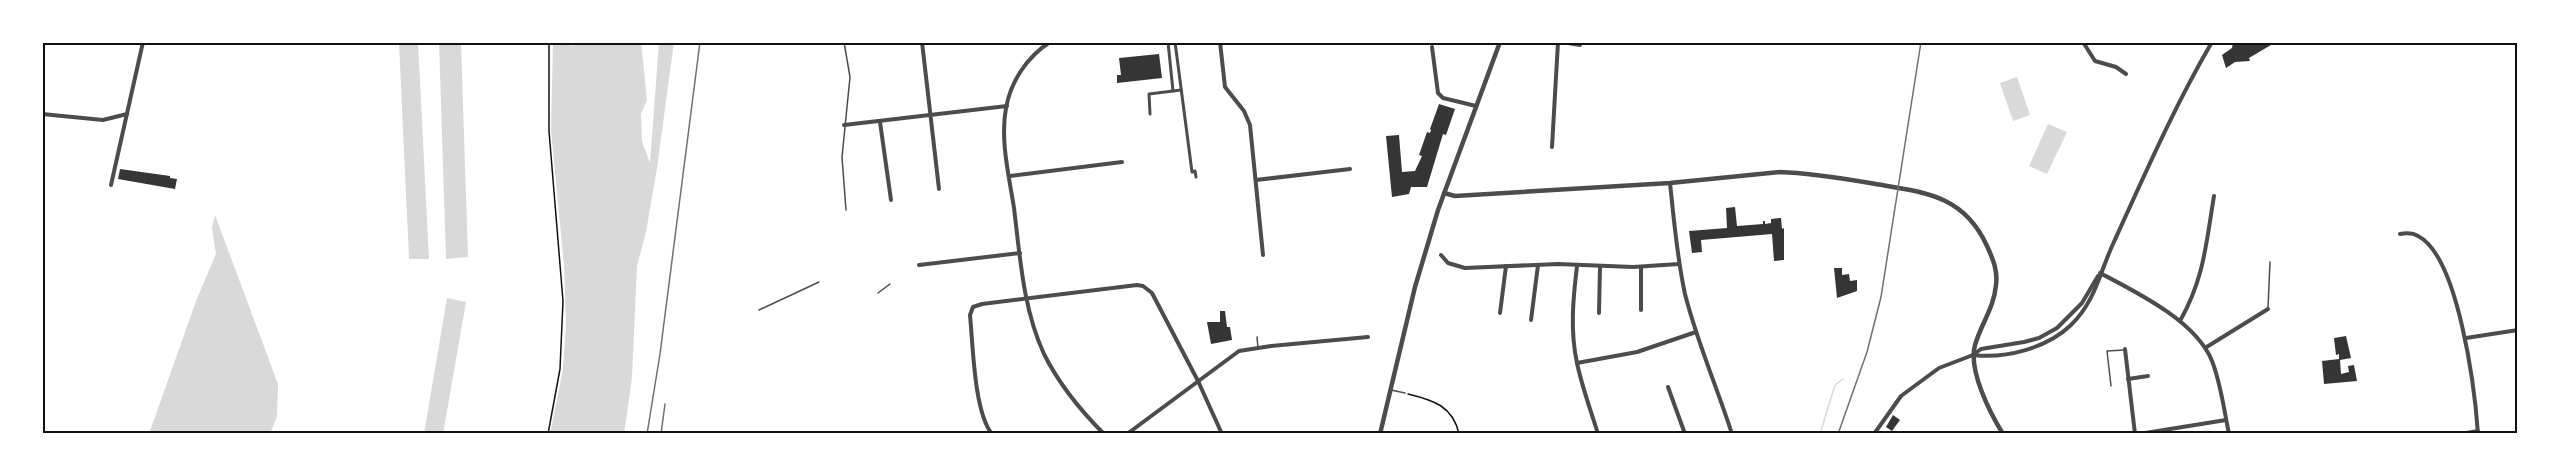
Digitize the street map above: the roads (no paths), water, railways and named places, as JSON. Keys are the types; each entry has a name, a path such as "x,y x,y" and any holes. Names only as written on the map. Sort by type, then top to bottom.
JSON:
{"street":[{"path":"111,185 143,42"},
{"path":"922,42 939,189"},
{"path":"1036,42 1041,48"},
{"path":"1050,42 1041,48 1019,72 1007,106 1005,134 1009,176 1027,298 1045,355 1071,397 1104,434"},
{"path":"1168,42 1173,91"},
{"path":"1174,42 1192,172 1196,174"},
{"path":"1220,42 1226,87 1244,111 1250,125 1263,255"},
{"path":"1380,434 1415,287 1444,193 1500,42"},
{"path":"1552,147 1560,42 1580,45 1580,42"},
{"path":"2083,42 2095,62 2116,68 2126,74"},
{"path":"1874,434 1898,400 1913,385 1939,368 1973,355 1981,349 2039,338 2057,328 2082,303 2100,273 2176,110 2212,42"},
{"path":"1432,47 1438,93 1443,98 1476,106"},
{"path":"1150,114 1149,94 1180,90"},
{"path":"844,125 1007,106"},
{"path":"42,114 103,120 127,113"},
{"path":"880,122 891,200"},
{"path":"1009,176 1122,162"},
{"path":"1256,180 1350,169"},
{"path":"1444,193 1466,195 1670,183 1780,172 1807,173 1932,194 1963,211 1976,225 1991,253 1997,276 1996,287 1990,312 1978,337 1973,355 1977,378 2003,434"},
{"path":"1670,183 1679,264 1696,332 1732,434"},
{"path":"2180,321 2200,279 2214,196"},
{"path":"2400,234 2418,235 2436,256 2448,278 2466,338 2478,433 2461,434"},
{"path":"919,265 1020,253"},
{"path":"1441,255 1455,267 1538,265 1641,267 1679,264"},
{"path":"1531,320 1538,265"},
{"path":"1500,313 1506,266"},
{"path":"1576,266 1573,309 1577,363 1598,434"},
{"path":"1599,313 1600,267"},
{"path":"1641,267 1641,310"},
{"path":"2100,273 2180,321 2205,348 2218,380 2229,434"},
{"path":"1973,355 1982,356 2024,350 2039,346 2061,333 2088,304 2095,291 2100,273"},
{"path":"992,434 985,424 980,406 971,311 974,307 982,303 1137,285 1143,286 1152,293 1198,381 1222,434"},
{"path":"2205,348 2268,309"},
{"path":"2466,338 2518,330"},
{"path":"1577,363 1637,352 1696,332"},
{"path":"1127,434 1239,351 1368,337"},
{"path":"2125,350 2137,434 2226,420"},
{"path":"2128,379 2148,376"},
{"path":"1668,387 1685,434"}],"lane":[{"path":"844,42 850,77 842,164 846,210"},
{"path":"2268,309 2270,262"},
{"path":"759,310 819,282"},
{"path":"878,293 890,284"},
{"path":"1257,337 1258,348"},
{"path":"2111,386 2107,351 2125,350"},
{"path":"1390,390 1405,393"}],"waterway":[{"path":"1820,434 1835,385 1843,379"}],"railway":[{"path":"647,434 660,354 700,42"},
{"path":"1838,434 1867,352 1881,297 1921,42"},
{"path":"661,434 665,404"}]}
